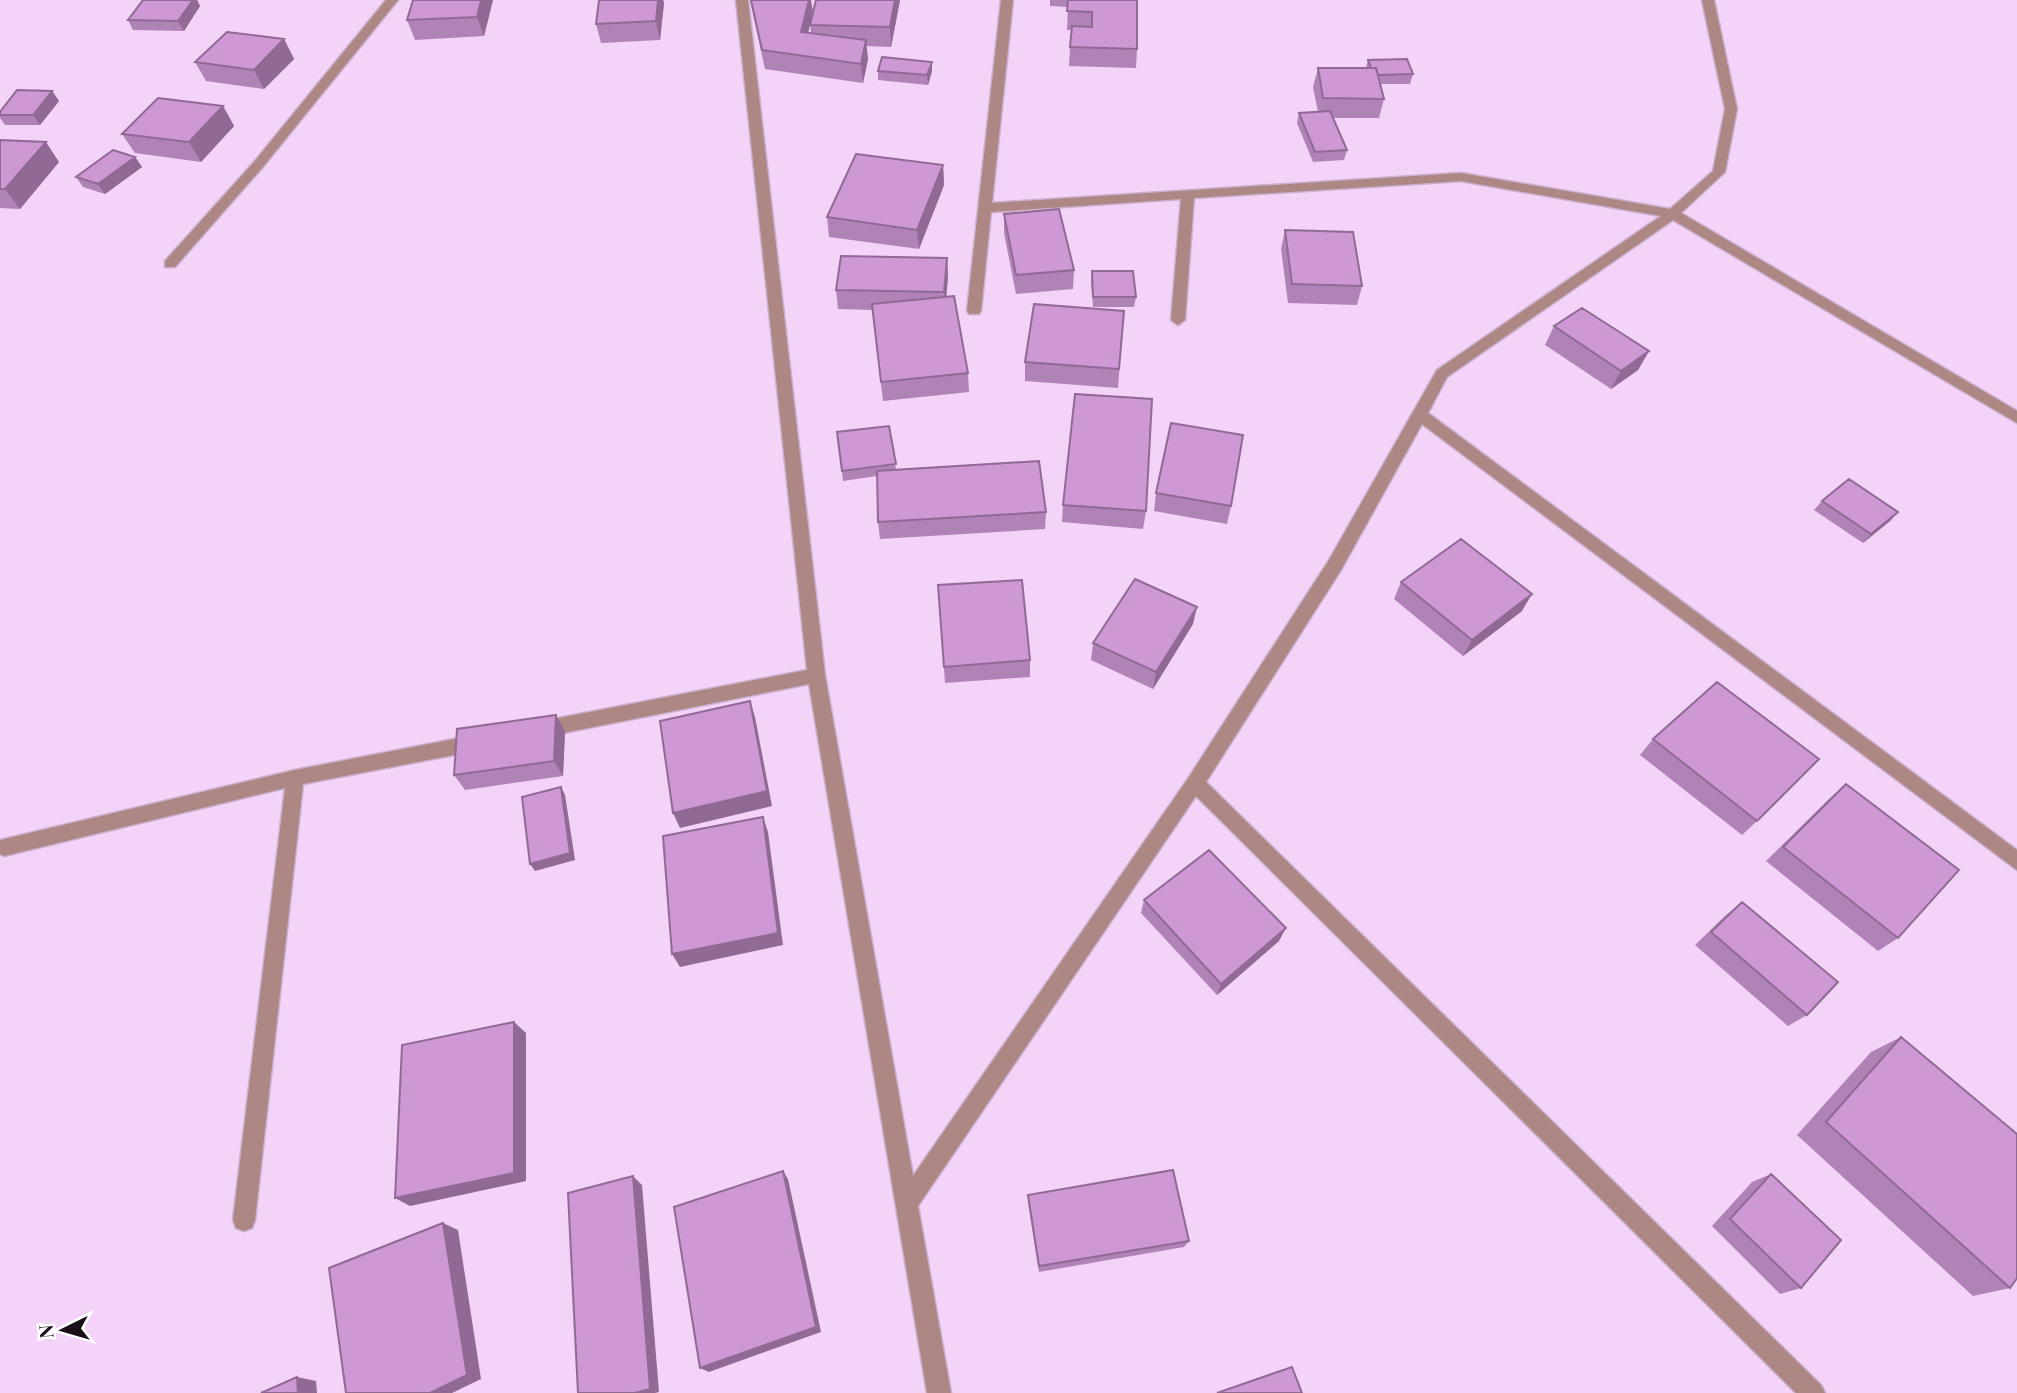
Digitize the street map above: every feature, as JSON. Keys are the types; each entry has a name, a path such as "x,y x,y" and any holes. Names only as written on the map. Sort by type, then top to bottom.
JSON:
{"street":[{"path":"170,264 258,165 392,0"},
{"path":"742,0 816,675 909,1200 939,1393"},
{"path":"974,311 1007,0"},
{"path":"909,1200 1195,783 1335,565 1442,374 1673,214 1720,172 1731,110 1709,0"},
{"path":"984,208 1461,177 1673,214 2017,418"},
{"path":"1178,320 1188,194"},
{"path":"1419,414 2017,860"},
{"path":"4,847 295,778 816,675"},
{"path":"244,1220 295,778"},
{"path":"1195,783 1813,1393"}],"building":[{"path":"143,0 193,0 178,21 128,20"},
{"path":"413,0 481,0 477,17 407,20"},
{"path":"599,0 658,0 656,21 596,24"},
{"path":"751,0 809,0 801,32 866,40 861,64 762,50"},
{"path":"816,0 895,0 890,27 810,25"},
{"path":"1068,0 1137,0 1137,49 1070,47 1072,26 1092,27 1092,12 1067,11"},
{"path":"227,32 284,39 254,70 195,62"},
{"path":"882,57 932,62 927,75 878,71"},
{"path":"1407,59 1413,74 1378,75 1376,68 1371,68 1368,60"},
{"path":"1318,68 1376,68 1384,99 1323,98"},
{"path":"17,90 52,91 33,115 0,115"},
{"path":"158,98 223,106 189,142 122,134"},
{"path":"1330,111 1347,150 1315,152 1299,113"},
{"path":"0,140 46,142 5,189 0,189"},
{"path":"113,150 135,157 98,184 76,177"},
{"path":"856,154 943,165 917,230 827,217"},
{"path":"1059,209 1074,270 1016,275 1004,214"},
{"path":"1285,230 1353,232 1362,286 1292,284"},
{"path":"841,256 947,258 944,292 836,290"},
{"path":"1092,271 1133,271 1136,297 1093,297"},
{"path":"954,296 968,373 881,382 872,304"},
{"path":"1034,304 1124,311 1119,369 1025,362"},
{"path":"1582,308 1649,351 1621,371 1554,326"},
{"path":"1075,394 1152,399 1146,511 1063,505"},
{"path":"1171,423 1243,435 1231,506 1156,493"},
{"path":"889,426 896,464 842,471 837,432"},
{"path":"1039,461 1046,512 878,522 877,471"},
{"path":"1849,479 1898,512 1871,534 1822,501"},
{"path":"1461,539 1532,594 1472,640 1401,582"},
{"path":"1135,579 1197,607 1156,672 1093,643"},
{"path":"1022,580 1030,660 944,667 938,585"},
{"path":"1717,682 1819,759 1757,821 1653,739"},
{"path":"750,701 767,791 673,813 660,721"},
{"path":"556,715 554,761 454,775 457,729"},
{"path":"1846,784 1959,870 1898,938 1783,847"},
{"path":"561,787 570,853 530,864 522,797"},
{"path":"763,817 778,933 672,954 663,836"},
{"path":"1209,850 1286,928 1221,984 1144,900"},
{"path":"1742,902 1838,982 1807,1015 1711,932"},
{"path":"514,1022 514,1173 395,1198 402,1045"},
{"path":"1901,1037 2017,1134 2017,1278 2010,1288 1826,1122"},
{"path":"1173,1170 1189,1241 1039,1266 1028,1195"},
{"path":"783,1171 816,1327 700,1368 674,1207"},
{"path":"1771,1174 1841,1240 1801,1288 1730,1219"},
{"path":"633,1176 650,1389 635,1393 578,1393 568,1193"},
{"path":"443,1223 467,1375 430,1393 346,1393 329,1268"},
{"path":"1292,1367 1302,1393 1217,1393"},
{"path":"297,1377 298,1393 261,1393"}]}
